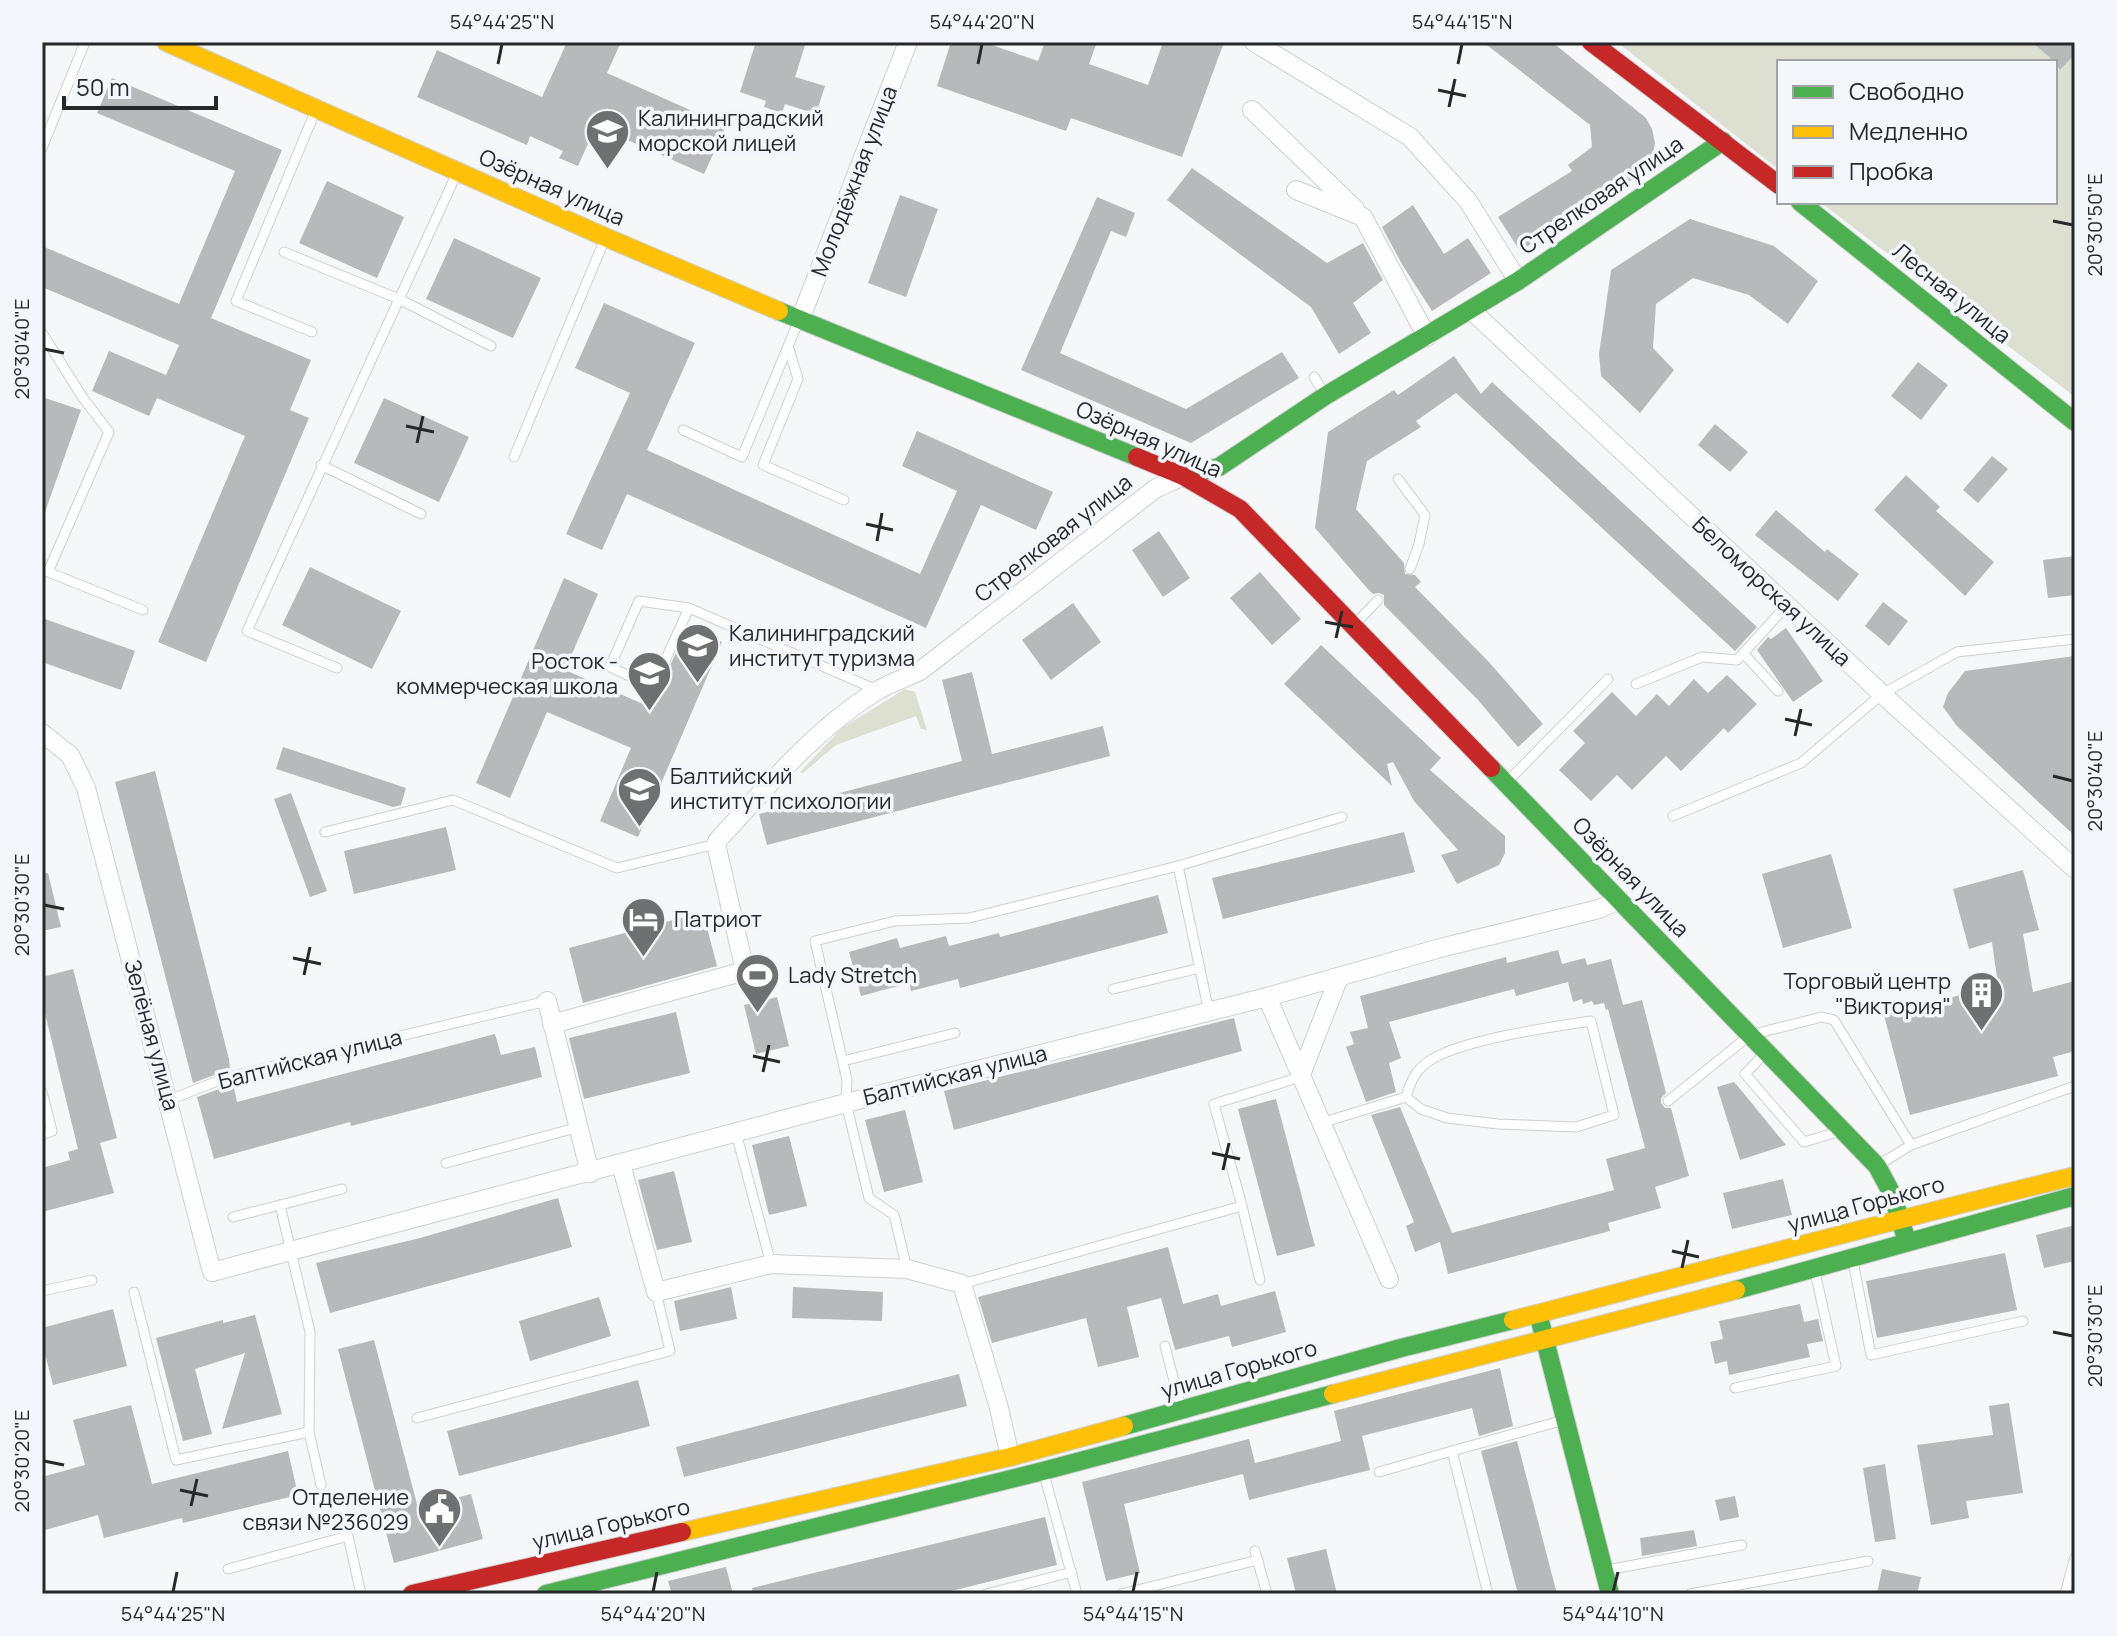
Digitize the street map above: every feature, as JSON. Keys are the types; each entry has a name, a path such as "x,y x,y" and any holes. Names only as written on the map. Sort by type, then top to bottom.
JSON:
{"main road":[{"name":"Озёрная улица","path":"166,42 605,237 1183,476 1240,509 1877,1166 1887,1183 1907,1241"},
{"path":"1591,42 1777,183"},
{"name":"Стрелковая улица","path":"1183,476 1219,467 1325,396 1472,311 1723,141"},
{"name":"Лесная улица","path":"1802,204 2075,422"},
{"name":"улица Горького","path":"412,1594 1010,1457 1401,1348 1797,1248 1900,1218 2075,1176"},
{"name":"улица Горького","path":"546,1594 1043,1471 1544,1338 1655,1312 2075,1196"},
{"path":"1538,1314 1610,1594"}],"street":[{"name":"Молодёжная улица","path":"800,320 908,42"},
{"path":"1254,42 1410,137 1468,201 1518,281"},
{"path":"1252,110 1363,217 1427,337"},
{"path":"1296,190 1363,217"},
{"name":"Беломорская улица","path":"1472,311 1882,694 2075,869"},
{"name":"Стрелковая улица","path":"716,844 778,775 841,716 877,690 920,671 1155,489 1183,476"},
{"name":"Зелёная улица","path":"42,733 70,755 86,788 212,1272 292,1253"},
{"path":"552,1024 745,971 716,844"},
{"name":"Балтийская улица","path":"292,1253 846,1103 1209,1012 1444,947 1599,909 1619,900"},
{"path":"1300,1077 1339,977"},
{"path":"1267,997 1389,1279"},
{"path":"547,1001 590,1173"},
{"path":"621,1164 656,1292 771,1264 907,1269 962,1284 1001,1415 1010,1457"}],"lane":[{"path":"42,148 85,42"},
{"path":"312,332 236,301 316,109"},
{"path":"337,668 247,631 458,172"},
{"path":"514,457 605,237"},
{"path":"284,252 399,299 491,346"},
{"path":"683,430 742,457 800,320"},
{"path":"42,333 83,398 109,432 48,572 143,610"},
{"path":"789,349 798,379 763,465 844,500"},
{"path":"1314,377 1325,396"},
{"path":"321,465 421,514"},
{"path":"1398,479 1425,515 1410,569"},
{"path":"1353,625 1378,600"},
{"path":"689,608 653,687 610,667 639,601 689,608 877,690"},
{"path":"1636,684 1702,657 1737,660 1787,605"},
{"path":"1673,816 1801,763 1882,694 1957,652 2075,639"},
{"path":"1743,653 1778,691"},
{"path":"1506,783 1608,679"},
{"path":"325,832 453,800 617,868 716,844"},
{"path":"907,1269 894,1215 869,1198 846,1103 847,1080 815,941 895,921 969,918 1178,866 1342,817"},
{"path":"1178,866 1209,1012"},
{"path":"1113,989 1200,968"},
{"name":"Балтийская улица","path":"169,1100 228,1077 547,1001"},
{"path":"1668,1101 1750,1035 1822,1017 1834,1020 1911,1145"},
{"path":"1591,1021 1614,1115 1576,1127 1498,1124 1447,1118 1421,1109 1406,1097 1412,1077 1433,1058 1466,1046 1591,1021"},
{"path":"843,1061 955,1033"},
{"path":"1767,1052 1745,1074 1804,1142 1844,1131"},
{"path":"1260,1280 1214,1104 1300,1077"},
{"path":"1877,1166 1911,1145 2075,1086"},
{"path":"42,1092 52,1131 42,1135"},
{"path":"1321,1123 1406,1097"},
{"path":"446,1163 579,1127"},
{"path":"736,1133 771,1264"},
{"path":"233,1217 342,1189"},
{"path":"280,1205 310,1332 309,1432 321,1485"},
{"path":"962,1284 1242,1206"},
{"path":"1852,1257 1871,1355 2023,1321"},
{"path":"1735,1388 1836,1366 1815,1268"},
{"path":"42,1291 92,1280"},
{"path":"134,1292 176,1460 309,1432"},
{"path":"417,1418 670,1351 656,1292"},
{"path":"1165,1346 1182,1411"},
{"path":"1379,1472 1564,1420"},
{"path":"1452,1451 1488,1594"},
{"path":"1043,1471 1077,1594"},
{"path":"228,1569 348,1536 361,1594"},
{"path":"1603,1571 1742,1545"},
{"path":"1121,1594 1257,1556 1267,1594"},
{"path":"2065,1594 2075,1557"},
{"path":"1690,1594 1868,1561"},
{"path":"986,1594 1072,1572"}],"shaded area":[{"path":"1617,42 2075,42 2075,397 1823,204 2057,204 2057,60 1777,60 1777,168"},
{"path":"905,689 915,692 927,730 921,729 916,716 836,745 803,773 800,772 842,728"}],"building":[{"path":"567,42 621,42 607,73 726,126 704,174 596,126 578,166 559,158 563,151 530,136 527,145 417,97 437,50 542,97"},
{"path":"756,42 806,42 795,77 825,86 816,114 785,104 782,113 764,107 766,101 740,92"},
{"path":"951,42 983,42 1038,61 1045,42 1097,42 1089,64 1148,85 1163,42 1224,42 1182,157 1071,118 1066,131 937,86"},
{"path":"1483,42 1552,42 1646,118 1655,143 1652,158 1638,176 1520,251 1498,217 1572,171 1568,165 1592,147 1590,125"},
{"path":"2032,42 2075,42 2075,54 2060,70 2057,60 2053,60"},
{"path":"112,78 282,150 211,318 311,360 290,410 309,418 206,662 158,642 245,436 157,398 149,416 92,391 109,351 166,375 179,345 42,287 42,246 179,304 235,171 97,113"},
{"path":"1192,168 1327,263 1363,243 1383,280 1353,303 1371,333 1339,354 1311,307 1167,200"},
{"path":"327,181 404,217 377,278 299,243"},
{"path":"900,195 938,209 906,297 868,283"},
{"path":"1097,197 1135,213 1126,237 1111,231 1060,353 1186,409 1282,352 1299,378 1191,443 1021,370"},
{"path":"1413,205 1444,254 1468,238 1491,273 1432,311 1382,227"},
{"path":"1690,219 1774,246 1818,281 1788,324 1749,295 1693,278 1656,304 1653,348 1674,370 1640,413 1601,376 1599,354 1611,270"},
{"path":"454,238 541,278 513,338 426,299"},
{"path":"604,303 695,343 647,450 920,574 957,491 902,466 917,431 1053,492 1036,530 981,505 926,628 627,494 602,550 566,534 630,393 575,368"},
{"path":"1454,356 1481,394 1492,382 1757,627 1735,651 1456,393 1416,421 1421,427 1367,461 1356,509 1404,563 1405,574 1415,575 1421,582 1415,587 1489,662 1543,724 1518,747 1478,700 1384,605 1384,595 1373,594 1315,528 1328,432 1394,390 1398,395"},
{"path":"1918,362 1948,385 1921,420 1891,396"},
{"path":"42,397 81,410 44,515 42,515"},
{"path":"384,398 469,437 439,502 354,463"},
{"path":"1715,424 1748,452 1730,472 1698,445"},
{"path":"1992,456 2008,469 1978,503 1963,490"},
{"path":"1906,475 1940,507 1936,511 1994,562 1965,596 1874,510"},
{"path":"1776,510 1825,552 1827,549 1859,574 1838,601 1755,535"},
{"path":"1159,531 1190,578 1163,597 1132,550"},
{"path":"2075,556 2075,595 2048,598 2043,560"},
{"path":"310,567 401,611 372,669 282,625"},
{"path":"1260,572 1301,619 1272,645 1230,598"},
{"path":"564,578 598,594 565,670 650,707 688,628 722,642 638,837 600,821 631,748 547,712 510,798 476,783"},
{"path":"1883,602 1908,621 1889,646 1865,626"},
{"path":"1073,603 1101,642 1051,680 1022,640"},
{"path":"42,618 135,651 121,690 42,662"},
{"path":"1786,628 1823,681 1793,702 1757,650 1768,637 1771,639"},
{"path":"1321,645 1441,758 1430,770 1505,836 1505,853 1499,865 1457,884 1441,855 1458,850 1414,801 1393,762 1387,764 1392,786 1284,684"},
{"path":"2075,656 2075,836 1957,726 1943,707 1948,693 1965,671"},
{"path":"972,672 992,754 1103,726 1110,756 767,845 759,814 962,761 942,680"},
{"path":"1727,675 1757,704 1728,733 1724,728 1681,771 1666,756 1632,790 1617,775 1591,801 1559,770 1585,743 1573,731 1612,692 1636,716 1657,694 1669,706 1694,679 1708,693"},
{"path":"283,747 406,788 401,805 393,807 276,769"},
{"path":"155,771 229,1059 230,1069 193,1083 115,782"},
{"path":"291,793 327,891 310,897 274,799"},
{"path":"446,827 456,870 354,894 344,851"},
{"path":"1404,832 1415,872 1223,919 1212,878"},
{"path":"1831,854 1852,928 1783,948 1762,874"},
{"name":"Торговый центр \"Виктория\"","path":"2023,870 2039,930 2023,934 2033,992 2075,981 2075,1051 2053,1057 2058,1076 1910,1115 1884,1015 1998,985 1992,942 1969,949 1953,889"},
{"path":"48,873 61,927 42,931 42,874"},
{"path":"1158,895 1168,933 960,988 958,979 911,991 909,983 861,996 849,952 897,938 900,948 946,936 949,946 999,933 1000,937"},
{"name":"Патриот","path":"703,912 717,966 583,1003 569,948"},
{"path":"1558,950 1562,964 1585,958 1587,965 1611,959 1623,1005 1642,1000 1666,1093 1661,1103 1665,1108 1671,1108 1689,1176 1655,1187 1661,1208 1608,1223 1610,1231 1448,1274 1440,1242 1415,1252 1406,1226 1414,1222 1371,1115 1400,1107 1452,1233 1614,1190 1606,1159 1645,1148 1608,1009 1604,1003 1594,1005 1592,1001 1583,1004 1582,999 1573,1002 1568,982 1516,996 1514,989 1389,1022 1401,1058 1389,1063 1396,1092 1366,1102 1346,1047 1354,1044 1350,1032 1368,1028 1360,996 1506,957 1507,963"},
{"path":"73,969 117,1138 100,1143 114,1193 42,1212 42,1168 70,1160 68,1152 78,1149 42,1001 42,977"},
{"path":"777,997 789,1046 756,1054 744,1005"},
{"path":"676,1012 690,1073 584,1099 569,1038"},
{"path":"1234,1018 1242,1051 954,1130 944,1091"},
{"path":"495,1034 501,1055 535,1047 542,1077 351,1126 350,1122 214,1159 197,1097 233,1084 237,1102"},
{"path":"1734,1082 1786,1145 1740,1160 1717,1087"},
{"path":"1276,1099 1315,1246 1277,1256 1238,1109"},
{"path":"905,1110 923,1182 884,1192 865,1120"},
{"path":"789,1136 807,1206 769,1215 752,1145"},
{"path":"674,1171 692,1242 657,1250 638,1180"},
{"path":"1783,1179 1792,1215 1732,1229 1723,1193"},
{"path":"558,1198 572,1247 330,1313 316,1263 420,1238"},
{"path":"2075,1225 2075,1261 2044,1268 2036,1235"},
{"path":"1168,1247 1183,1304 1218,1294 1221,1306 1275,1291 1286,1332 1232,1347 1229,1336 1175,1350 1161,1298 1127,1307 1139,1357 1098,1367 1086,1318 992,1343 978,1297"},
{"path":"2005,1253 2017,1310 1877,1338 1866,1281"},
{"path":"731,1287 737,1319 680,1331 674,1301"},
{"path":"793,1287 883,1292 882,1321 792,1318"},
{"path":"599,1297 611,1336 530,1361 519,1321"},
{"path":"1800,1304 1804,1322 1818,1319 1823,1341 1807,1344 1810,1357 1729,1375 1727,1361 1715,1364 1710,1342 1723,1339 1719,1321"},
{"path":"113,1309 127,1366 53,1385 42,1342 42,1328"},
{"path":"255,1315 282,1414 222,1429 245,1353 195,1369 212,1434 183,1441 156,1338"},
{"path":"374,1340 418,1508 471,1494 483,1539 394,1563 338,1349"},
{"path":"1500,1368 1513,1426 1479,1436 1472,1408 1362,1436 1370,1470 1249,1500 1243,1474 1124,1504 1140,1573 1106,1581 1082,1482 1249,1439 1255,1463 1341,1441 1334,1411"},
{"path":"959,1374 967,1406 684,1477 676,1447"},
{"path":"638,1380 650,1426 459,1476 447,1431"},
{"path":"2009,1403 2023,1493 1966,1501 1969,1518 1931,1525 1917,1445 1993,1435 1989,1406"},
{"path":"131,1405 152,1484 288,1451 298,1495 183,1523 182,1518 104,1538 98,1515 42,1531 42,1477 85,1465 73,1420"},
{"path":"1517,1441 1557,1594 1518,1594 1481,1451"},
{"path":"1885,1464 1896,1539 1875,1542 1863,1468"},
{"path":"1735,1496 1739,1517 1720,1521 1715,1500"},
{"path":"1045,1517 1057,1565 939,1594 753,1594 752,1588"},
{"path":"1694,1530 1697,1546 1642,1556 1640,1538"},
{"path":"1326,1549 1337,1594 1296,1594 1287,1558"},
{"path":"726,1567 733,1594 672,1594 668,1581"},
{"path":"1882,1569 1921,1577 1917,1594 1877,1594"}],"traffic: fast":[{"path":"1183,476 1219,467 1325,396 1518,281 1723,141"},
{"path":"1802,204 2075,422"},
{"path":"779,311 1137,457"},
{"path":"1491,768 1877,1166 1892,1194 1906,1238"},
{"path":"1736,1290 2075,1196"},
{"path":"1539,1317 1610,1594"},
{"path":"1124,1426 1401,1348 1513,1320"},
{"path":"546,1594 1043,1471 1333,1394"}],"traffic: slow":[{"path":"166,42 779,311"},
{"path":"1513,1320 2075,1176"},
{"path":"1333,1394 1736,1290"},
{"path":"682,1532 1010,1457 1124,1426"}],"traffic: jam":[{"path":"1591,42 1777,183"},
{"path":"1137,457 1183,476 1240,509 1491,768"},
{"path":"412,1594 682,1532"}],"place":[{"name":"Калининградский морской лицей","path":"607,170"},
{"name":"Калининградский институт туризма","path":"698,685"},
{"name":"Росток - коммерческая школа","path":"649,713"},
{"name":"Балтийский институт психологии","path":"639,828"},
{"name":"Патриот","path":"643,958"},
{"name":"Lady Stretch","path":"757,1014"},
{"name":"Торговый центр \"Виктория\"","path":"1982,1033"},
{"name":"Отделение связи №236029","path":"440,1549"}]}
